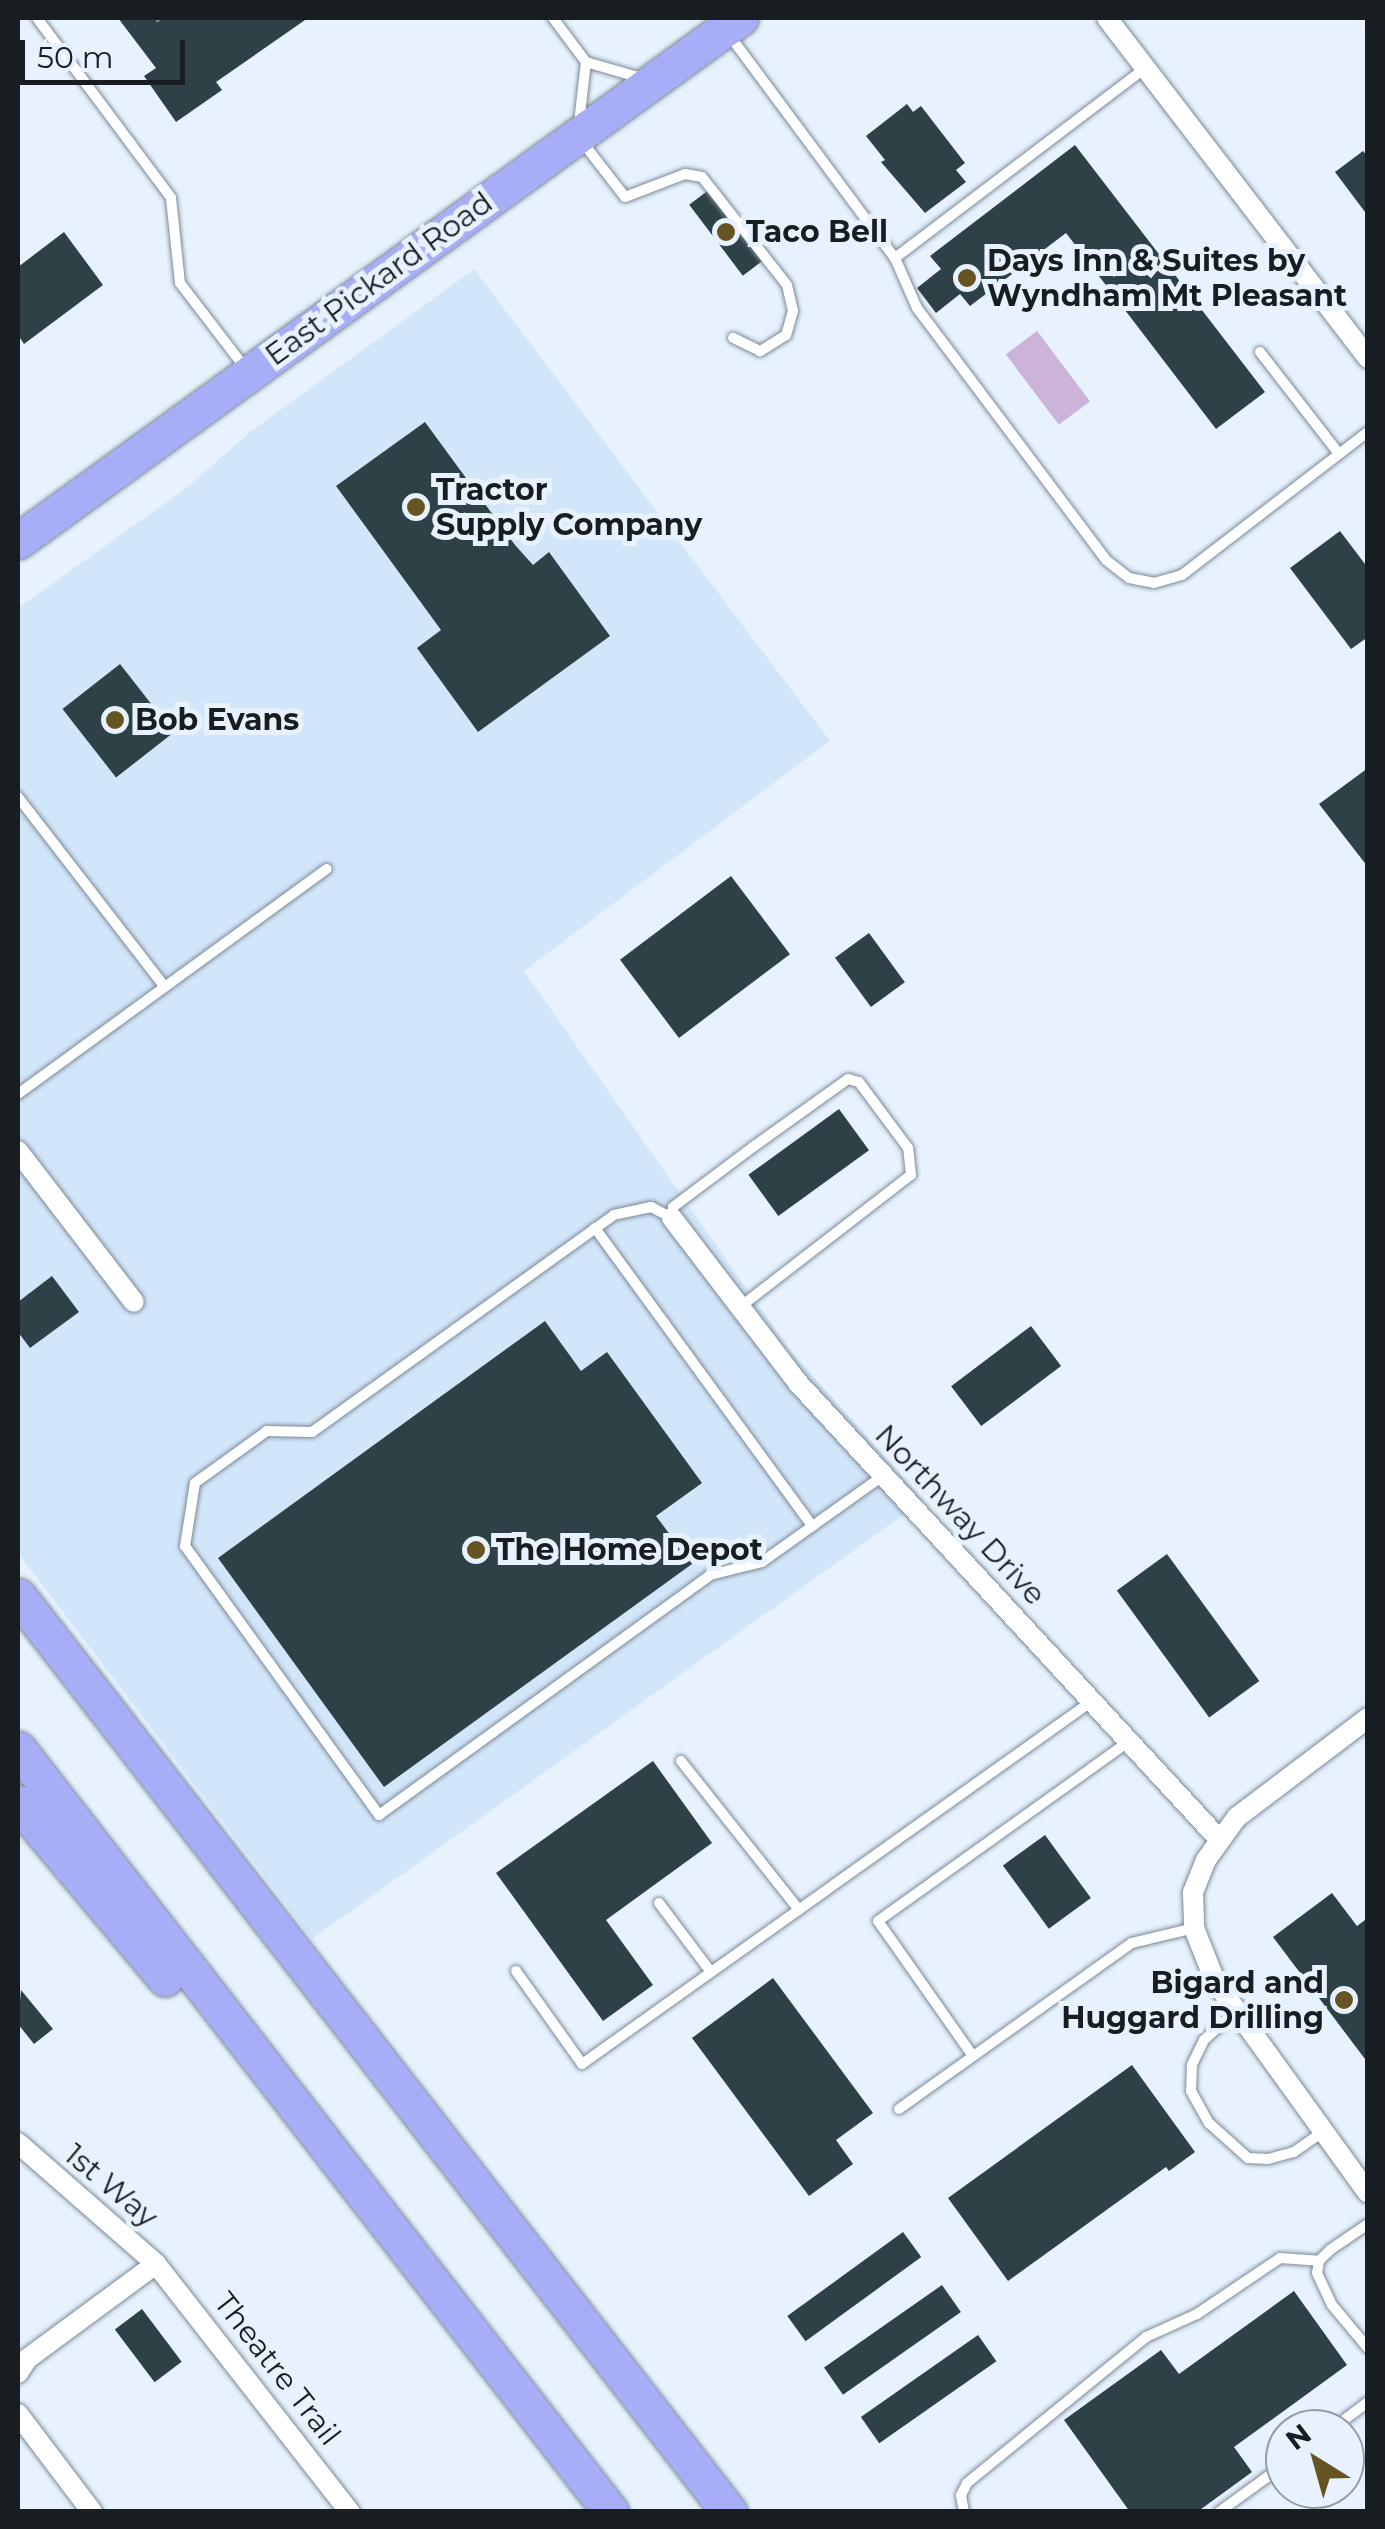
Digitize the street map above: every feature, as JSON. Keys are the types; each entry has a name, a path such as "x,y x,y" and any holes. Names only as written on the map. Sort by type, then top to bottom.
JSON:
{"highway":[{"name":"East Pickard Road","path":"18,541 732,23"},
{"path":"18,1596 729,2512"},
{"path":"18,1750 611,2512"},
{"path":"18,1803 166,1978 266,2071"}],"street":[{"path":"1107,18 1368,358"},
{"path":"18,1151 134,1302"},
{"name":"Northway Drive","path":"672,1218 798,1382 1219,1839"},
{"path":"1368,1718 1237,1816 1219,1839 1192,1893 1194,1928 1215,1980 1368,2193"},
{"name":"1st Way","path":"21,2153 156,2264"},
{"path":"18,2373 26,2358 156,2264"},
{"name":"Theatre Trail","path":"156,2264 350,2512"},
{"path":"18,2414 92,2512"}],"lane":[{"path":"38,18 171,198 180,283 249,374"},
{"path":"553,18 586,62 651,81"},
{"path":"732,23 895,258 917,308 1106,560 1130,578 1154,584 1182,576 1368,432"},
{"path":"586,62 577,134 625,197 684,174 702,176 788,284 793,312 786,335 760,351 733,338"},
{"path":"895,258 1146,68"},
{"path":"1260,352 1338,454"},
{"path":"18,797 165,987"},
{"path":"18,1094 327,869"},
{"path":"740,1307 911,1175 908,1148 859,1082 848,1079 753,1147 673,1206 672,1218 651,1207 633,1209 595,1228 312,1432 267,1431 195,1484 185,1546 379,1815 710,1575 762,1562 882,1477"},
{"path":"595,1228 812,1526"},
{"path":"516,1971 582,2064 1092,1701"},
{"path":"973,2056 878,1921 1128,1741"},
{"path":"682,1761 799,1910"},
{"path":"659,1903 711,1972"},
{"path":"898,2109 1132,1943 1194,1928"},
{"path":"1236,2011 1204,2040 1192,2064 1192,2091 1209,2123 1248,2158 1268,2159 1294,2152 1323,2132"},
{"path":"1319,2262 1368,2224"},
{"path":"964,2512 961,2495 967,2483 1146,2336 1197,2314 1280,2258 1296,2256 1319,2262"},
{"path":"1319,2262 1320,2286 1368,2348"},
{"path":"1219,2512 1265,2479"}],"shaded area":[{"path":"474,269 830,741 524,971 792,1353 924,1500 312,1939 18,1553 18,608 189,486 249,433"},
{"path":"1037,331 1090,401 1059,425 1006,354"}],"building":[{"path":"118,18 308,18 216,82 222,90 176,122 144,76 156,68"},
{"path":"907,104 913,112 921,106 965,163 956,170 966,182 925,213 881,162 885,160 866,136"},
{"name":"Days Inn & Suites by Wyndham Mt Pleasant","path":"1075,145 1265,392 1216,429 1066,233 970,306 960,294 936,313 917,288 941,269 930,256"},
{"path":"1363,151 1368,157 1368,216 1335,172"},
{"name":"Taco Bell","path":"710,189 764,260 743,276 689,205"},
{"path":"64,232 103,285 24,344 18,335 18,267"},
{"path":"425,422 515,545 533,565 549,552 610,636 478,732 417,648 441,630 336,486"},
{"path":"1340,531 1368,568 1368,637 1351,649 1290,568"},
{"path":"120,664 174,733 116,778 62,709"},
{"path":"1368,768 1368,867 1319,804"},
{"path":"731,876 790,954 679,1038 620,960"},
{"path":"869,933 905,982 871,1007 835,958"},
{"path":"839,1109 869,1150 778,1216 748,1175"},
{"path":"52,1276 79,1312 30,1348 18,1332 18,1302"},
{"path":"545,1321 581,1371 607,1352 702,1483 656,1516 692,1564 384,1787 218,1558"},
{"path":"1031,1326 1061,1366 981,1426 951,1386"},
{"path":"1167,1554 1259,1681 1209,1717 1117,1590"},
{"path":"653,1761 712,1843 606,1920 653,1985 603,2021 496,1873"},
{"path":"1045,1835 1091,1898 1049,1929 1003,1866"},
{"name":"Bigard and Huggard Drilling","path":"1332,1893 1357,1926 1365,1920 1368,1923 1368,2063 1273,1937"},
{"path":"773,1978 873,2113 836,2140 853,2164 809,2196 692,2038"},
{"path":"21,1990 53,2029 34,2044 18,2024"},
{"path":"1132,2065 1195,2152 1169,2171 1166,2167 1008,2281 948,2198"},
{"path":"903,2232 921,2257 806,2341 787,2316"},
{"path":"942,2285 961,2312 843,2395 824,2368"},
{"path":"1294,2291 1347,2365 1286,2409 1265,2409 1265,2425 1234,2447 1252,2472 1197,2512 1130,2512 1064,2420 1161,2350 1179,2374"},
{"path":"142,2309 182,2362 155,2382 115,2329"},
{"path":"978,2335 996,2361 879,2443 861,2417"}],"place":[{"name":"Taco Bell","path":"726,232"},
{"name":"Days Inn & Suites by Wyndham Mt Pleasant","path":"967,278"},
{"name":"Tractor Supply Company","path":"416,507"},
{"name":"Bob Evans","path":"115,720"},
{"name":"The Home Depot","path":"476,1550"},
{"name":"Bigard and Huggard Drilling","path":"1344,2000"}]}
